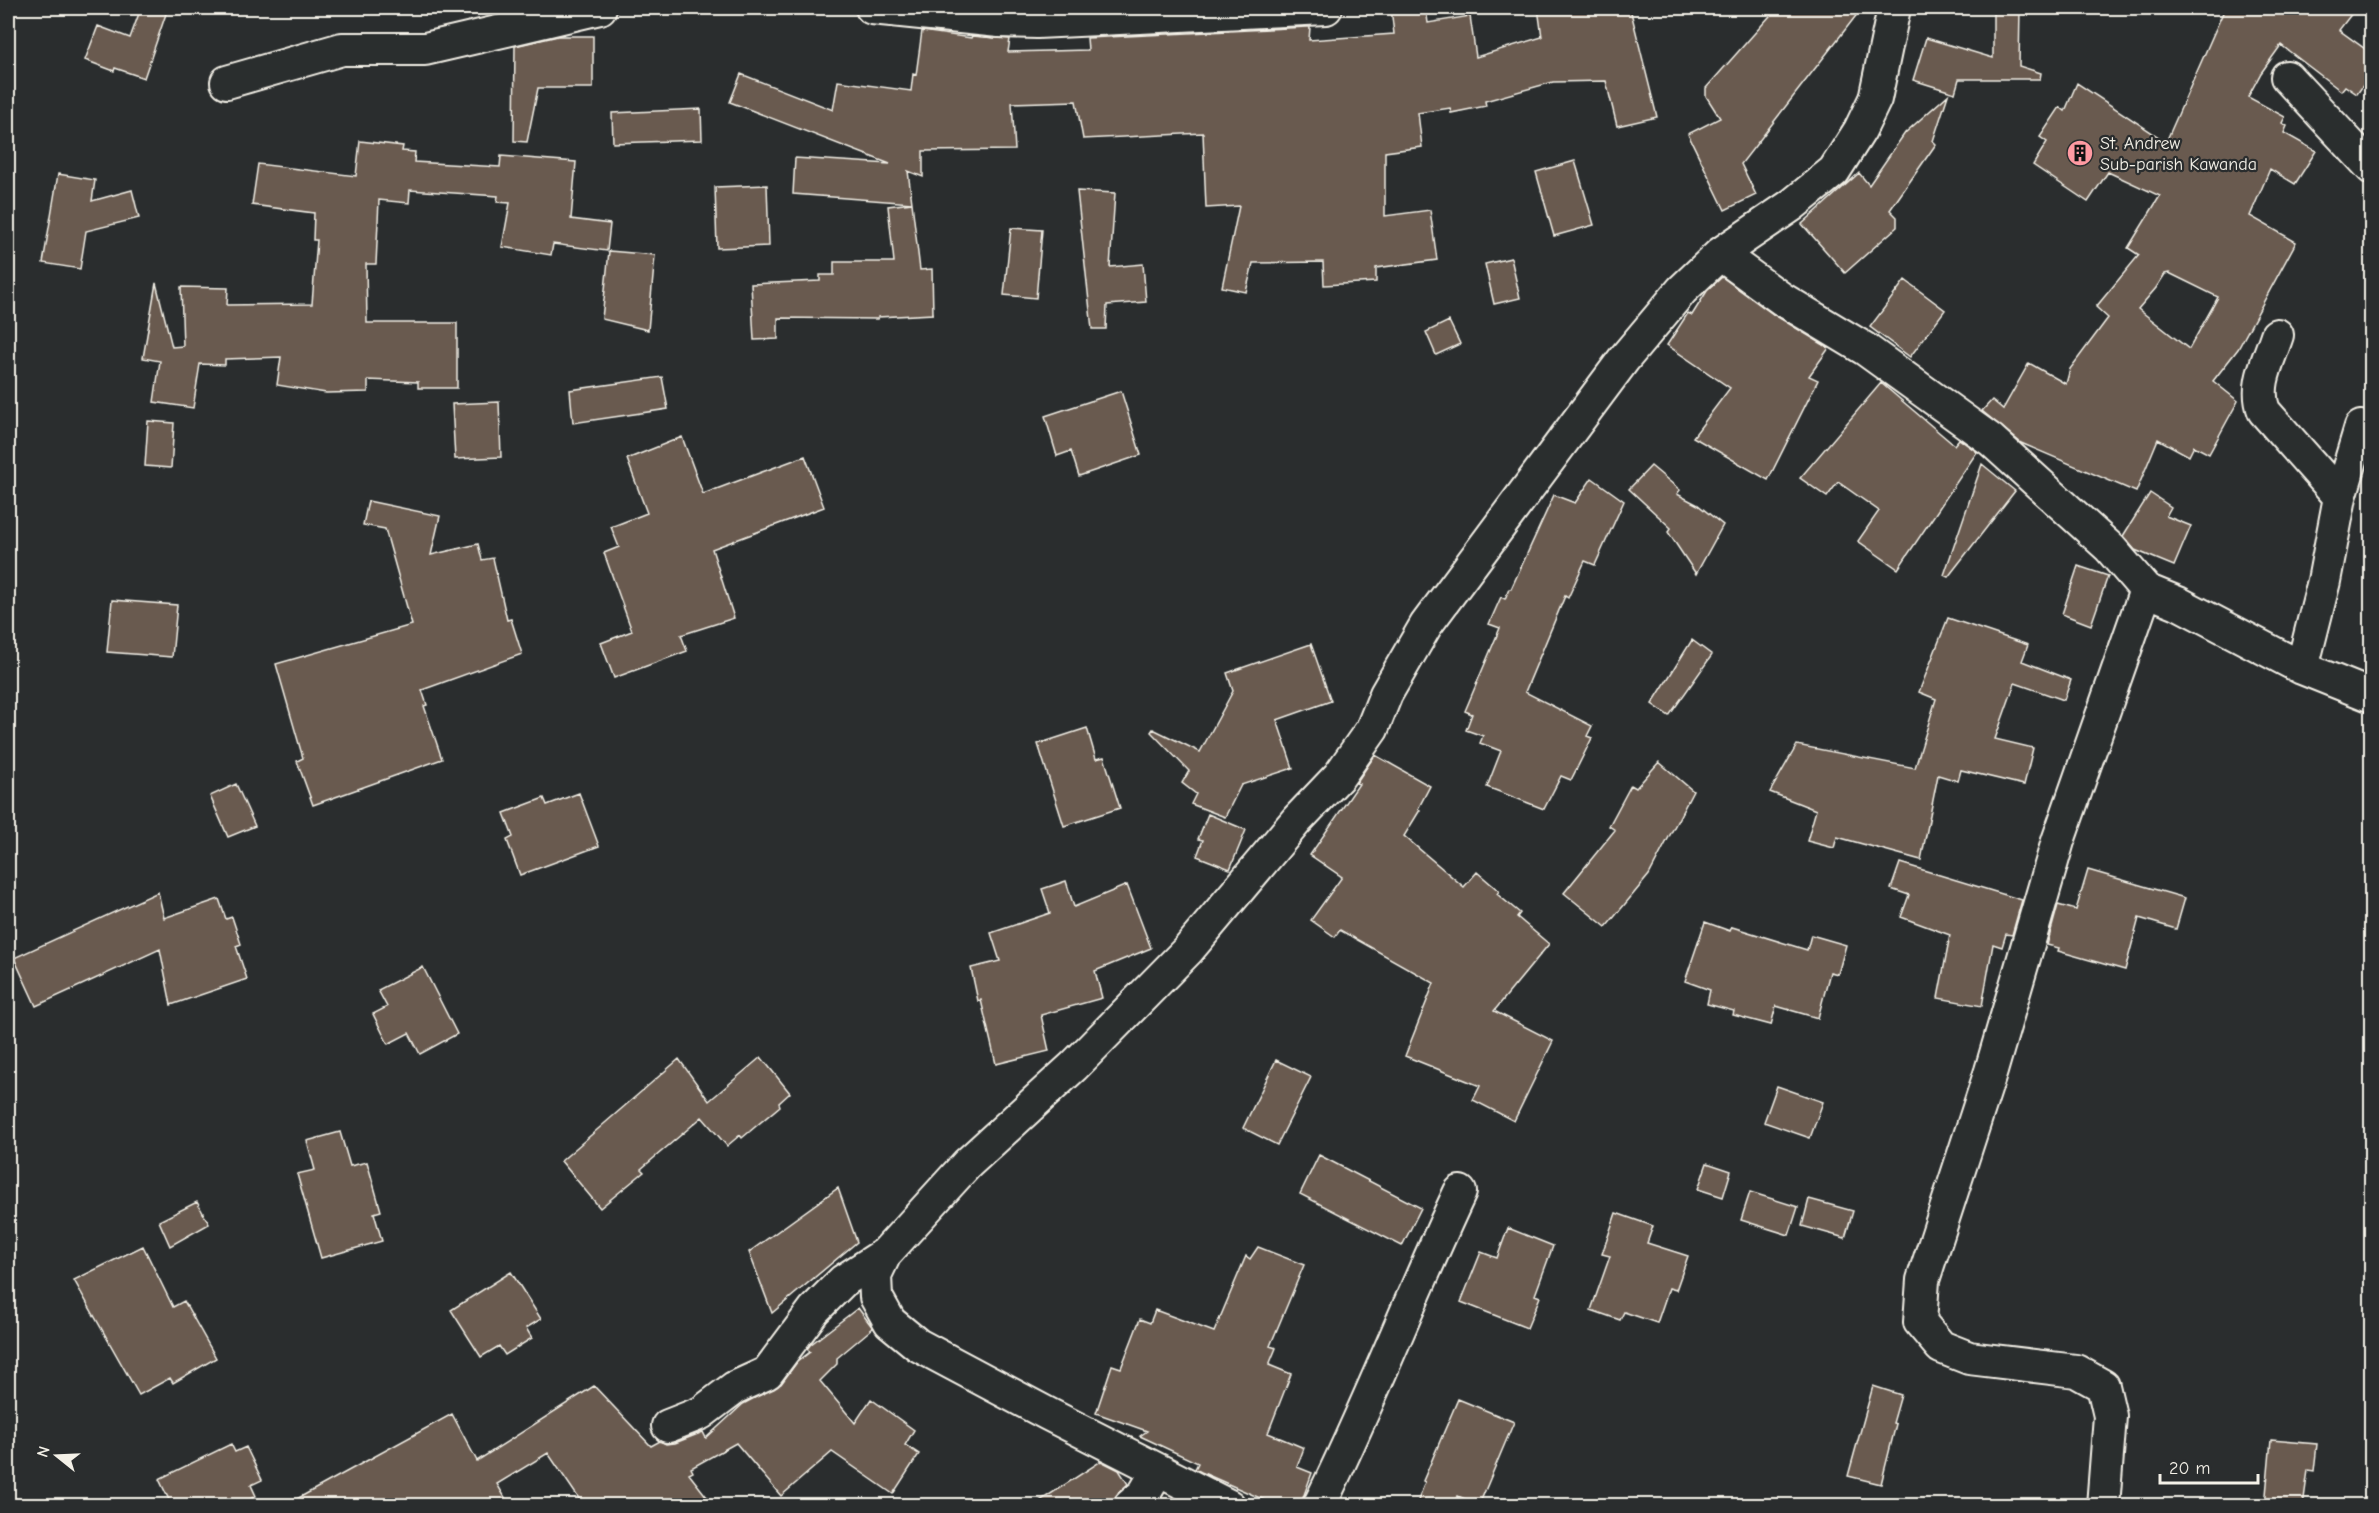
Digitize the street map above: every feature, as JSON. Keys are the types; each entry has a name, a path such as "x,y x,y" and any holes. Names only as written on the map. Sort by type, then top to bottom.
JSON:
{"street":[{"path":"227,82 342,49 425,49 600,8"},
{"path":"872,8 999,21 1037,22 1326,8"},
{"path":"668,1426 701,1413 734,1388 767,1372 814,1310 843,1281 885,1254 968,1164 1074,1066 1188,950 1289,829 1339,776 1371,729 1386,694 1426,626 1624,359 1682,290 1720,254 1792,205 1834,171 1860,130 1875,99 1894,8"},
{"path":"2286,76 2372,168"},
{"path":"1720,254 1782,299 1865,349 1991,440 2110,548 2146,590 2178,603 2302,668 2372,696"},
{"path":"2277,335 2260,386 2259,399 2264,411 2340,497"},
{"path":"2302,668 2324,580 2340,497 2361,427"},
{"path":"2103,1506 2110,1416 2103,1386 2076,1371 1969,1358 1941,1347 1920,1322 1923,1280 1991,1071 2058,841 2146,590"},
{"path":"1319,1506 1348,1448 1398,1328 1460,1192"},
{"path":"885,1254 875,1275 876,1297 890,1322 918,1345 1229,1506"},
{"path":"1130,1506 1144,1494 1158,1470"}],"building":[{"path":"141,8 168,8 144,78 115,68 114,71 85,60 98,26 130,38"},
{"path":"1391,8 1426,8 1428,23 1470,16 1476,57 1542,37 1538,8 1630,8 1657,117 1617,126 1606,81 1553,82 1485,101 1486,106 1451,113 1450,108 1418,113 1422,147 1385,152 1385,216 1430,210 1437,260 1376,268 1376,282 1324,285 1323,262 1253,263 1246,292 1222,287 1239,206 1206,208 1203,133 1083,139 1076,101 1012,103 1015,150 923,151 923,177 908,171 912,203 793,194 795,158 890,164 730,102 741,74 833,110 838,81 911,91 913,74 916,75 922,31 971,38 972,36 1010,39 1008,52 1088,50 1087,38 1307,27 1310,27 1309,40 1394,34"},
{"path":"1777,8 1862,8 1741,164 1756,195 1725,210 1688,134 1720,118 1706,96 1706,88"},
{"path":"1993,8 2020,8 2019,66 2041,73 2040,79 1959,79 1955,93 1913,80 1926,38 1993,58"},
{"path":"2225,8 2356,8 2339,30 2372,54 2372,73 2357,94 2345,86 2341,91 2281,45 2261,73 2248,97 2285,117 2282,123 2287,126 2284,133 2316,151 2295,184 2270,169 2250,216 2296,242 2238,349 2213,381 2238,401 2209,454 2194,446 2189,456 2158,439 2136,492 2021,443 1982,411 1992,400 2003,409 2029,363 2066,384 2070,369 2108,318 2096,307 2139,255 2128,248 2160,196 2108,172 2088,202 2033,165 2047,142 2040,137 2060,107 2065,111 2077,83 2166,142","holes":["2169,273 2218,297 2189,349 2138,309 2165,274"]},
{"path":"558,36 593,36 593,88 538,88 527,142 514,141 515,46"},
{"path":"1948,95 1933,141 1936,144 1890,210 1897,217 1897,227 1845,273 1802,224 1859,173 1869,185 1905,133"},
{"path":"701,109 702,140 613,143 612,113"},
{"path":"360,141 403,146 402,151 415,152 414,162 500,167 501,156 576,162 571,219 610,224 607,251 553,244 551,255 502,247 510,203 497,202 498,196 410,190 409,203 379,200 376,264 366,264 367,323 457,323 457,388 418,388 418,382 368,380 368,392 326,393 277,385 281,357 225,359 225,365 200,364 193,408 154,402 160,361 143,358 156,283 172,347 183,346 181,287 228,288 227,305 312,304 317,240 313,240 314,213 252,205 258,164 356,176"},
{"path":"1575,161 1594,225 1554,236 1536,172"},
{"path":"58,174 95,180 92,201 132,190 139,218 86,231 80,269 43,263"},
{"path":"767,185 769,246 717,248 715,187"},
{"path":"1077,191 1115,193 1110,267 1143,264 1146,302 1107,305 1106,329 1092,329"},
{"path":"912,203 920,270 932,269 933,314 878,317 878,319 778,318 778,339 754,340 751,284 820,281 820,275 834,275 834,262 894,262 888,206"},
{"path":"1011,228 1042,230 1036,298 1004,295"},
{"path":"609,251 655,255 648,330 602,319"},
{"path":"1511,258 1520,298 1494,304 1485,264"},
{"path":"1722,277 1773,314 1829,348 1809,376 1818,380 1768,480 1693,437 1730,388 1667,345 1688,313 1692,315 1707,291"},
{"path":"1905,280 1945,310 1910,357 1870,327"},
{"path":"1449,321 1460,344 1436,355 1426,332"},
{"path":"662,377 668,409 573,423 570,390"},
{"path":"1881,383 1954,445 1959,439 1977,452 1898,569 1858,541 1879,511 1838,482 1827,497 1800,478"},
{"path":"1121,391 1141,455 1079,476 1071,451 1057,456 1045,416"},
{"path":"499,402 501,457 455,459 452,404"},
{"path":"148,421 174,423 171,468 145,466"},
{"path":"682,437 703,494 805,456 824,507 712,549 734,618 681,635 687,651 614,678 601,643 632,631 604,553 619,547 611,527 647,513 627,459"},
{"path":"1982,464 2015,491 1948,577 1944,575"},
{"path":"1651,466 1680,490 1677,494 1698,505 1723,525 1696,574 1668,532 1671,528 1629,489"},
{"path":"1592,478 1624,501 1595,565 1585,561 1568,598 1565,596 1525,692 1592,726 1587,736 1592,738 1571,780 1561,776 1544,809 1487,787 1501,751 1480,743 1483,736 1466,730 1472,714 1465,711 1500,628 1489,624 1501,597 1505,599 1511,589 1554,495 1575,503"},
{"path":"2150,493 2171,507 2166,516 2191,526 2174,566 2135,550 2123,536"},
{"path":"368,501 440,516 431,555 478,544 482,560 493,558 507,620 511,619 522,654 422,690 427,705 424,706 442,759 313,805 297,761 303,758 276,664 412,625 385,529 363,525"},
{"path":"2078,566 2108,576 2091,625 2062,614"},
{"path":"112,600 177,605 172,657 107,652"},
{"path":"1948,618 2028,645 2022,661 2071,680 2064,700 2015,683 1995,739 2033,748 2024,785 1961,770 1958,781 1938,775 1921,860 1837,837 1834,848 1807,841 1816,810 1770,792 1797,745 1915,768 1936,699 1919,692"},
{"path":"1692,640 1712,655 1669,716 1652,704"},
{"path":"1311,644 1331,701 1277,720 1293,768 1241,785 1225,817 1191,804 1196,794 1182,783 1189,771 1151,732 1153,729 1200,752 1233,691 1227,673"},
{"path":"1087,728 1096,759 1104,757 1120,808 1064,826 1038,744"},
{"path":"1375,755 1430,786 1418,809 1420,810 1404,836 1464,887 1477,872 1499,891 1497,894 1520,913 1517,917 1549,944 1494,1011 1553,1041 1514,1121 1473,1100 1480,1086 1405,1056 1434,983 1340,930 1335,937 1311,920 1342,877 1310,855 1359,784 1356,783"},
{"path":"1659,762 1693,791 1649,875 1606,927 1564,893 1615,830 1609,826 1631,785 1636,788"},
{"path":"236,784 255,826 228,837 210,796"},
{"path":"579,793 599,846 520,875 507,840 513,837 504,813 544,798 547,805"},
{"path":"1208,814 1246,830 1230,869 1197,856 1203,840 1198,839"},
{"path":"1900,863 2022,900 2012,935 2006,934 2002,947 1993,944 1982,1006 1938,998 1950,935 1901,917 1909,895 1891,889"},
{"path":"2088,870 2185,898 2176,929 2139,918 2125,970 2058,951 2059,948 2047,945 2058,905 2076,910"},
{"path":"1066,881 1074,907 1127,885 1151,948 1095,971 1102,998 1041,1015 1049,1051 996,1064 971,968 1000,961 991,933 1050,913 1042,889"},
{"path":"158,892 164,918 219,899 226,919 232,917 241,944 236,946 247,979 171,1005 160,949 36,1006 14,958"},
{"path":"1705,922 1730,931 1732,927 1807,950 1811,935 1846,945 1838,974 1830,972 1818,1018 1776,1006 1771,1025 1733,1015 1734,1011 1707,1004 1710,990 1685,981"},
{"path":"423,967 457,1034 420,1054 409,1033 388,1044 373,1014 387,1007 378,990"},
{"path":"761,1057 790,1093 779,1103 780,1106 742,1138 740,1135 727,1146 702,1117 641,1169 644,1172 600,1208 561,1161 679,1059 709,1101"},
{"path":"1276,1060 1311,1077 1277,1145 1243,1128"},
{"path":"1777,1086 1823,1102 1810,1138 1764,1122"},
{"path":"340,1132 350,1166 367,1162 381,1211 374,1213 382,1241 321,1258 297,1174 315,1170 307,1141"},
{"path":"1319,1155 1421,1208 1402,1246 1300,1194"},
{"path":"1707,1163 1731,1171 1723,1197 1698,1189"},
{"path":"838,1188 857,1242 772,1313 749,1252"},
{"path":"1750,1192 1798,1207 1789,1235 1741,1220"},
{"path":"1809,1199 1853,1211 1845,1238 1802,1226"},
{"path":"197,1202 209,1224 170,1246 159,1221"},
{"path":"1616,1213 1653,1226 1647,1243 1688,1256 1676,1290 1669,1288 1657,1323 1624,1312 1620,1320 1591,1310 1610,1256 1602,1254"},
{"path":"1508,1228 1553,1246 1535,1295 1540,1297 1527,1328 1461,1302 1481,1252 1497,1258"},
{"path":"143,1246 173,1307 184,1301 216,1358 173,1383 170,1378 139,1395 74,1280"},
{"path":"1258,1247 1304,1265 1270,1346 1276,1348 1269,1365 1291,1374 1268,1433 1304,1448 1297,1467 1312,1473 1300,1506 1278,1506 1201,1472 1195,1469 1198,1463 1140,1436 1147,1431 1096,1413 1112,1365 1121,1368 1140,1319 1150,1323 1155,1310 1214,1332 1246,1256 1250,1259"},
{"path":"511,1272 541,1319 526,1328 532,1338 505,1355 499,1346 481,1357 451,1310"},
{"path":"858,1308 873,1328 837,1358 837,1364 820,1381 855,1423 871,1399 914,1430 905,1445 919,1454 893,1494 832,1452 781,1496 736,1443 691,1468 693,1472 689,1474 714,1506 584,1506 548,1453 497,1484 510,1506 284,1506 452,1414 477,1461 594,1386 651,1446 660,1441 666,1444 675,1443 703,1432 706,1438 743,1404 781,1384 797,1362 810,1352 807,1349 810,1345"},
{"path":"1873,1386 1901,1395 1881,1484 1848,1476"},
{"path":"1458,1399 1514,1422 1479,1505 1458,1496 1454,1506 1416,1506 1425,1482 1423,1481"},
{"path":"2271,1440 2317,1444 2314,1471 2308,1470 2303,1506 2265,1506"},
{"path":"231,1444 235,1452 246,1447 262,1480 251,1485 256,1496 237,1506 172,1506 159,1479"},
{"path":"1101,1461 1119,1470 1128,1484 1109,1506 1032,1506"}],"place":[{"name":"St. Andrew Sub-parish Kawanda","path":"2080,153"}]}
